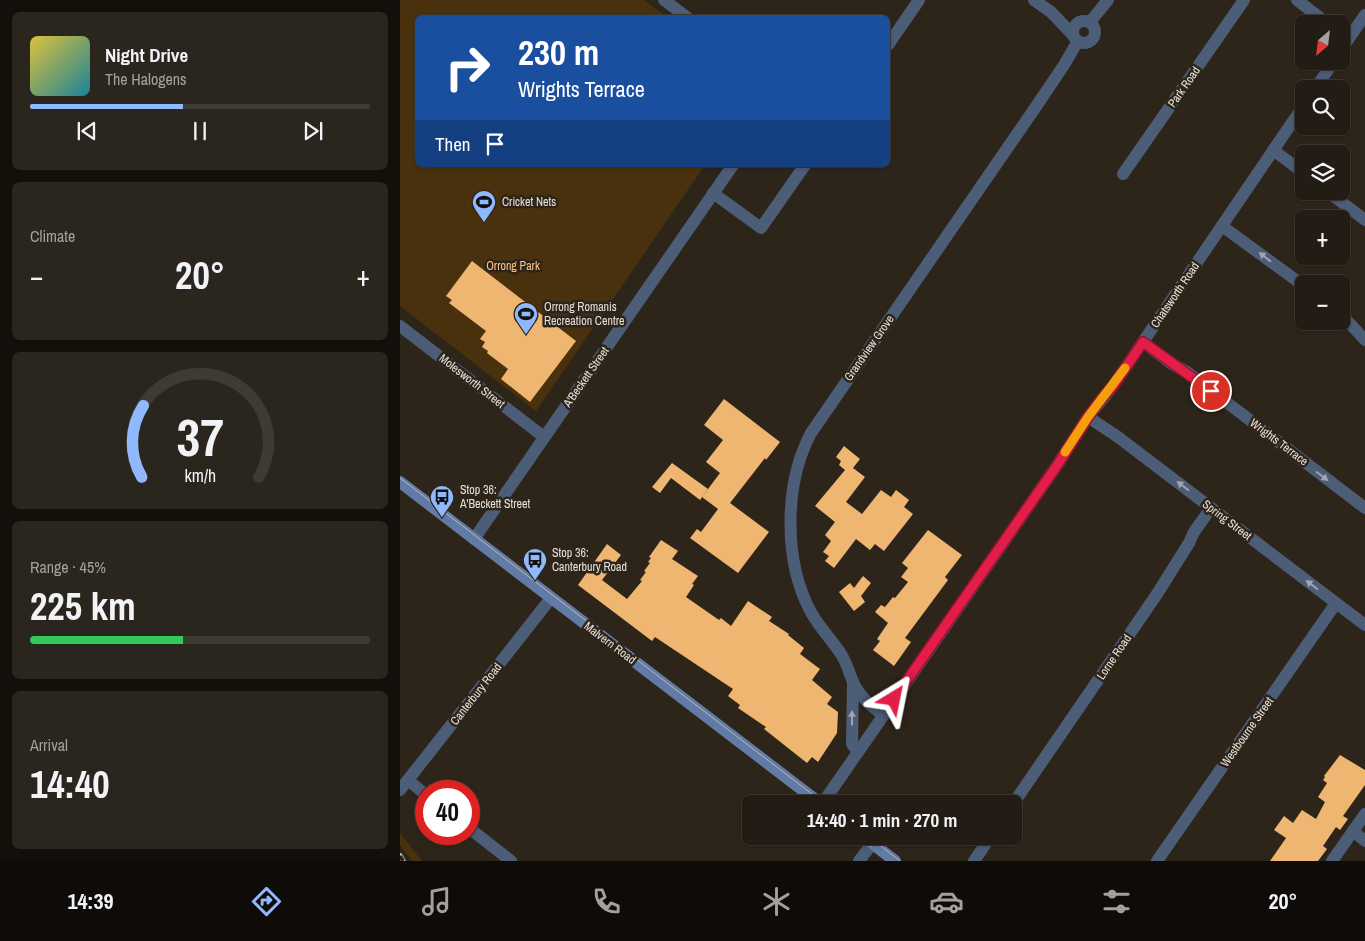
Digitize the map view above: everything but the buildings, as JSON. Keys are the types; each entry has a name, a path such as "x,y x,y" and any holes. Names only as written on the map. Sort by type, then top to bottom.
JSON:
{"main road":[{"name":"Malvern Road","path":"400,482 809,795"},
{"path":"874,845 895,861"}],"street":[{"path":"664,0 684,15"},
{"path":"890,42 918,0"},
{"path":"1034,0 1051,12 1075,38 1086,43 1092,40 1095,28 1084,22 1051,12"},
{"path":"1075,38 1073,28 1084,22 1108,0"},
{"name":"Park Road","path":"1123,174 1244,0"},
{"path":"1297,0 1316,15"},
{"path":"1350,34 1365,15"},
{"name":"Grandview Grove","path":"883,716 867,703 853,682 841,654 812,613 797,574 792,544 791,518 795,475 799,459 811,433 1040,101 1075,38"},
{"name":"Chatsworth Road","path":"827,795 1058,464 1088,417 1113,386 1295,118"},
{"path":"1273,150 1295,166"},
{"name":"A'Beckett Street","path":"474,539 732,167"},
{"path":"713,193 761,228 804,167"},
{"path":"1339,200 1365,220"},
{"path":"1222,226 1295,279"},
{"path":"1350,324 1365,340"},
{"name":"Molesworth Street","path":"400,326 544,437"},
{"name":"Wrights Terrace","path":"1143,342 1172,364 1187,372 1365,508"},
{"name":"Spring Street","path":"1088,417 1118,437 1365,625"},
{"name":"Lorne Road","path":"1019,795 1157,594 1194,532 1211,508"},
{"name":"Canterbury Road","path":"404,785 551,598"},
{"name":"Westbourne Street","path":"1157,861 1336,603"},
{"name":"Grandview Grove","path":"853,682 852,744 858,752"},
{"path":"1332,861 1365,814"},
{"path":"1353,831 1365,841"},
{"path":"480,836 512,861"},
{"path":"859,861 865,845"},
{"path":"974,861 985,845"}],"green space":[{"name":"Orrong Park","path":"400,0 644,0 664,15 415,15 415,167 704,167 536,411 400,306"},
{"path":"400,833 422,861 412,861 400,845"}],"tram line":[{"path":"400,478 813,795"},
{"path":"880,845 900,861"}],"railway":[{"path":"400,856 403,861"}],"slow traffic":[{"path":"1065,452 1088,417 1125,368"}],"place":[{"name":"Cricket Nets","path":"484,223"},
{"name":"Orrong Romanis Recreation Centre","path":"526,335"},
{"name":"Stop 36: A'Beckett Street","path":"442,518"},
{"name":"Stop 36: Canterbury Road","path":"535,581"}],"route":[{"path":"894,699 1058,464 1088,417 1113,386 1143,342 1211,391"}]}
